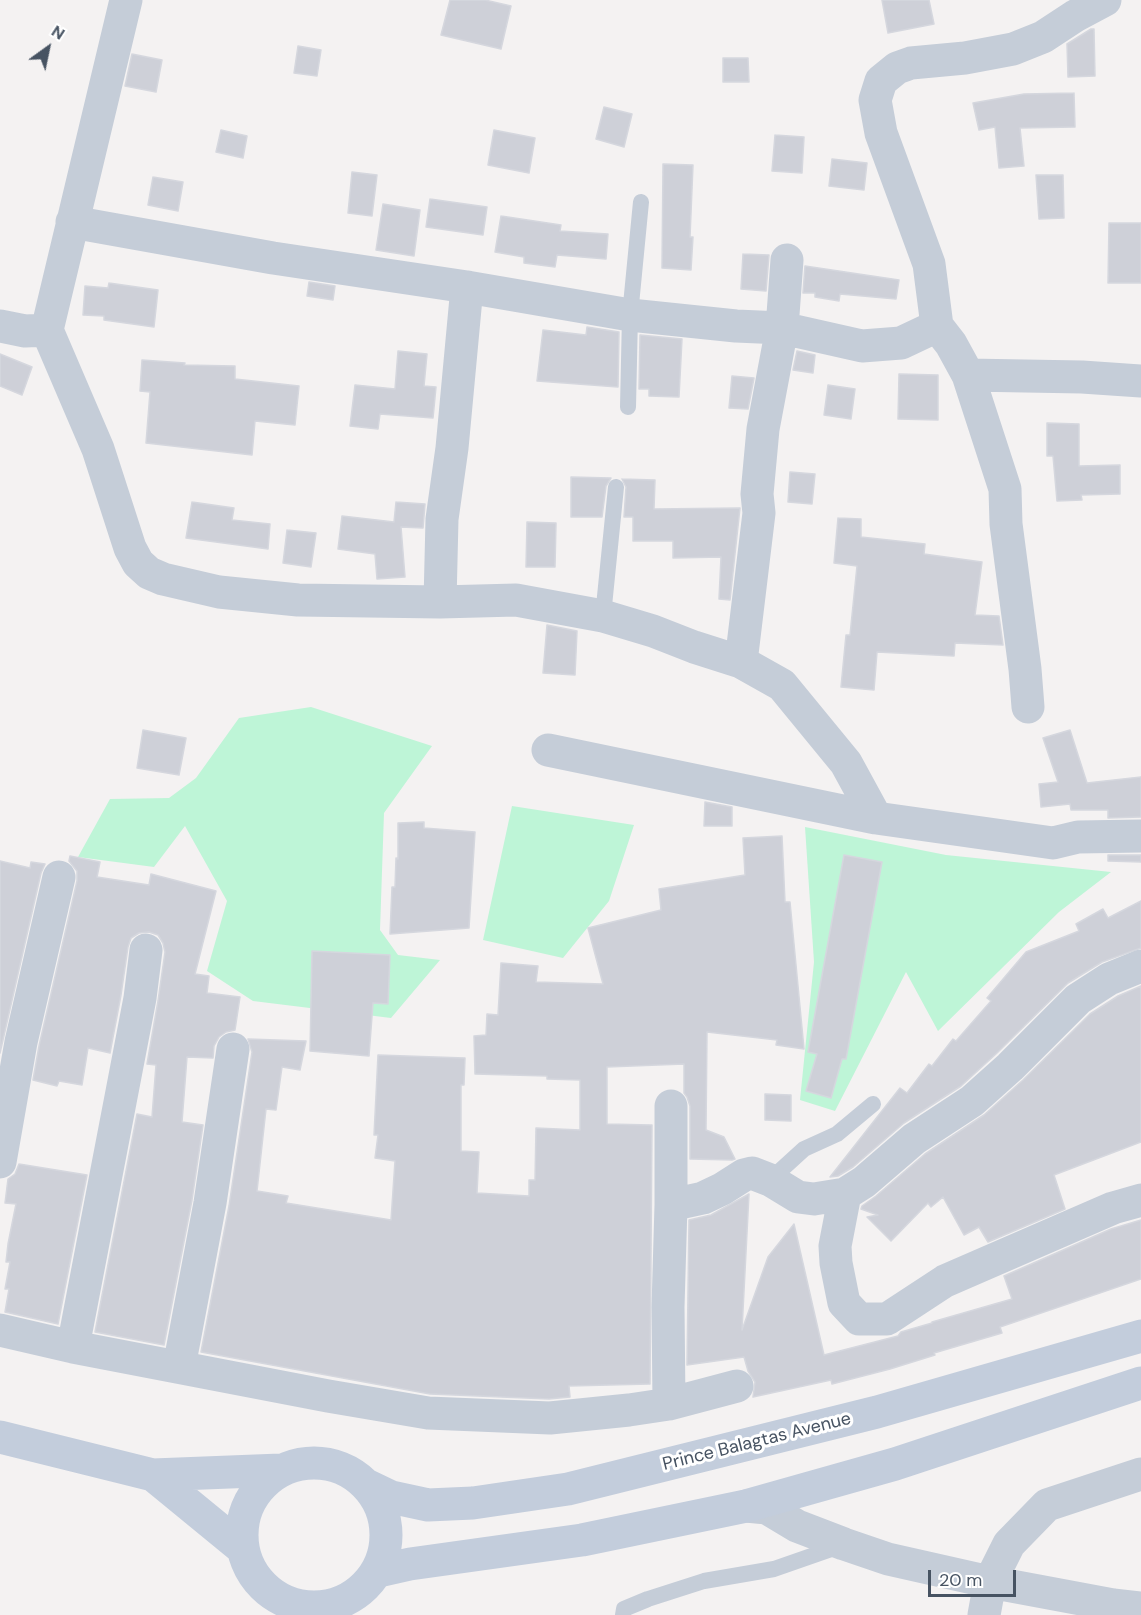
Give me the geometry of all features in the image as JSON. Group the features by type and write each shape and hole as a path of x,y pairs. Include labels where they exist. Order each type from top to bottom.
{"main road":[{"name":"Prince Balagtas Avenue","path":"368,1486 391,1497 428,1505 473,1503 568,1489 877,1412 1141,1336"},
{"path":"379,1571 411,1564 582,1540 746,1506 895,1464 1141,1383"},
{"path":"0,1437 153,1475 281,1470 304,1463 327,1464 350,1472 368,1486 381,1507 387,1528 386,1551 379,1571 348,1608 281,1608 250,1569 242,1548 242,1525 249,1503 262,1484 281,1470"},
{"path":"153,1475 242,1548"}],"street":[{"path":"126,0 47,330 98,449 130,548 138,563 149,573 164,579 230,593 298,600 440,602 516,600 603,616 653,631 741,662 782,685 846,763 876,818"},
{"path":"1028,707 1006,525 1005,489 968,375 951,344 937,326 929,264 881,133 875,100 881,81 897,68 911,63 965,58 1013,49 1043,37 1105,0"},
{"path":"72,222 273,258 467,287 630,315 736,326 782,328 862,346 901,343 937,326"},
{"path":"741,662 759,513 757,494 763,429 782,328 787,260"},
{"path":"440,602 442,519 452,448 467,287"},
{"path":"0,327 25,331 47,330"},
{"path":"968,375 1082,377 1141,381"},
{"path":"548,750 876,818 1053,843 1078,837 1141,836"},
{"path":"0,1162 21,1042 58,877"},
{"path":"73,1347 140,998 146,950"},
{"path":"671,1204 703,1198 722,1189 744,1174 758,1174 798,1197 814,1199 845,1194 864,1182 914,1139 972,1101 1010,1067 1078,999 1109,979 1141,966"},
{"path":"179,1367 210,1203 233,1049"},
{"path":"669,1404 671,1106"},
{"path":"845,1194 835,1246 836,1263 844,1303 859,1319 887,1319 945,1281 1113,1208 1141,1200"},
{"path":"0,1330 73,1347 428,1413 550,1418 669,1404 737,1386"},
{"path":"984,1615 990,1582 1009,1544 1047,1505 1141,1474"},
{"path":"746,1506 766,1508 797,1526 888,1559 990,1582 1141,1608"}],"lane":[{"path":"628,407 630,315 641,202"},
{"path":"603,616 615,487"},
{"path":"770,1180 804,1149 837,1134 873,1104"},
{"path":"623,1615 624,1609 704,1581 774,1569 844,1544"}],"green space":[{"path":"311,707 432,746 384,813 380,930 398,955 440,960 391,1018 253,1001 207,971 227,901 185,826 154,867 78,857 110,799 169,798 196,778 239,718"},
{"path":"512,806 634,825 609,901 563,958 483,940"},
{"path":"805,827 946,855 1111,872 1059,912 938,1031 906,972 835,1111 800,1100 814,962"}],"building":[{"path":"450,0 485,0 511,6 501,49 441,35"},
{"path":"882,0 929,0 934,24 888,33"},
{"path":"1094,29 1095,76 1068,77 1067,44"},
{"path":"298,46 321,50 317,76 294,73"},
{"path":"132,54 162,60 156,92 125,86"},
{"path":"723,58 748,58 749,82 723,82"},
{"path":"1074,93 1075,127 1020,128 1024,166 999,168 995,127 979,130 973,103 1024,94"},
{"path":"604,107 632,114 624,147 596,139"},
{"path":"221,130 247,136 243,158 216,152"},
{"path":"494,130 535,138 529,173 488,165"},
{"path":"775,135 804,137 802,173 772,171"},
{"path":"832,159 867,163 864,190 829,186"},
{"path":"663,164 693,165 691,270 662,268"},
{"path":"352,172 377,175 372,216 348,213"},
{"path":"1036,175 1063,175 1064,218 1039,219"},
{"path":"153,177 183,182 178,211 148,205"},
{"path":"430,199 487,207 483,235 426,227"},
{"path":"383,204 420,210 414,256 376,250"},
{"path":"501,216 561,225 560,231 608,234 606,259 557,255 555,267 524,263 524,257 495,252"},
{"path":"1109,223 1141,223 1141,283 1108,283"},
{"path":"743,254 769,255 766,291 741,289"},
{"path":"805,266 899,280 896,299 840,294 839,301 815,297 815,293 803,293"},
{"path":"309,282 335,286 333,300 307,296"},
{"path":"109,283 158,290 154,327 104,320 104,316 83,315 85,286 108,288"},
{"path":"587,327 619,332 618,387 537,381 543,330 586,335"},
{"path":"640,335 682,339 679,397 649,396 649,389 639,389"},
{"path":"398,351 427,354 424,386 436,387 433,418 380,414 378,429 350,426 355,385 395,389"},
{"path":"797,351 815,355 813,373 793,370"},
{"path":"0,354 32,367 22,395 0,386"},
{"path":"142,360 185,363 184,365 235,366 235,379 299,386 295,425 255,421 252,455 146,443 150,392 140,391"},
{"path":"899,374 938,375 938,420 898,419"},
{"path":"732,376 754,378 748,409 729,408"},
{"path":"828,385 855,389 851,419 824,415"},
{"path":"1047,423 1079,424 1079,466 1120,465 1120,494 1081,495 1082,500 1057,501 1053,456 1047,456"},
{"path":"790,472 815,474 812,504 788,502"},
{"path":"571,477 611,478 606,486 602,517 571,517"},
{"path":"622,479 655,480 654,509 740,508 730,600 719,599 721,557 673,558 673,541 633,541 633,517 624,517 626,487"},
{"path":"192,502 234,508 232,520 270,524 268,549 186,538"},
{"path":"396,502 425,504 423,528 401,527 405,577 377,579 375,554 338,549 342,516 394,522"},
{"path":"838,518 861,519 861,537 925,544 924,554 982,562 975,615 999,616 1003,645 955,643 954,656 877,652 874,690 841,687 846,635 850,635 857,566 834,563"},
{"path":"527,522 556,523 555,567 526,567"},
{"path":"287,530 316,533 311,567 283,563"},
{"path":"547,625 577,631 575,675 543,673"},
{"path":"143,730 186,738 179,775 137,768"},
{"path":"1070,730 1087,783 1141,777 1141,817 1108,818 1108,810 1071,810 1070,804 1041,807 1039,784 1058,782 1043,738"},
{"path":"705,802 732,807 732,826 704,826"},
{"path":"424,822 424,828 475,832 469,928 390,934 392,887 395,887 396,858 398,859 398,823"},
{"path":"782,836 785,902 790,902 804,1049 776,1045 777,1040 707,1032 706,1130 724,1137 735,1159 690,1159 690,1106 684,1093 684,1064 607,1067 607,1124 652,1125 650,1384 569,1386 570,1397 549,1399 430,1394 201,1352 229,1206 252,1052 248,1039 306,1041 300,1070 282,1067 276,1110 266,1109 257,1191 288,1196 286,1203 391,1220 395,1161 375,1158 378,1135 374,1135 378,1055 465,1058 464,1085 461,1085 461,1151 479,1152 477,1193 529,1196 529,1180 535,1180 536,1128 580,1130 580,1080 547,1079 547,1076 475,1074 474,1036 486,1035 487,1014 498,1015 501,963 538,966 536,982 603,984 588,928 661,910 659,889 745,875 743,838"},
{"path":"844,855 882,862 846,1059 842,1059 831,1098 806,1091 817,1054 808,1052"},
{"path":"1108,855 1141,855 1141,862 1108,861"},
{"path":"70,856 100,862 97,877 149,885 151,874 216,891 195,974 209,976 207,993 240,997 235,1030 219,1037 214,1046 213,1058 187,1057 182,1122 203,1125 192,1200 164,1345 95,1332 137,1114 152,1117 156,1065 147,1064 165,952 158,935 149,932 139,933 131,938 110,1053 88,1048 82,1085 59,1081 57,1086 33,1080 77,881 77,871 69,861"},
{"path":"0,861 30,868 31,862 45,864 41,873 0,1053"},
{"path":"1141,901 1141,948 1102,962 1068,983 961,1086 904,1123 853,1167 838,1176 830,1177 900,1088 907,1093 929,1064 932,1066 953,1039 956,1041 991,1001 987,998 1026,952 1079,931 1076,924 1103,909 1108,918"},
{"path":"312,951 390,955 388,1004 373,1003 369,1056 310,1051"},
{"path":"1141,986 1141,1142 1054,1175 1065,1209 988,1242 979,1227 964,1235 943,1197 931,1207 928,1203 891,1241 867,1217 878,1215 861,1209 862,1206 925,1154 984,1115 1090,1014 1118,996"},
{"path":"765,1094 791,1095 791,1121 765,1120"},
{"path":"19,1164 87,1175 58,1324 5,1312 9,1289 5,1289 10,1262 6,1262 16,1204 5,1203 8,1179 15,1174"},
{"path":"749,1194 742,1330 768,1257 794,1224 824,1355 898,1336 901,1332 1012,1299 1004,1276 1111,1229 1141,1220 1141,1279 1000,1327 1002,1333 890,1369 832,1384 831,1380 753,1397 755,1382 748,1371 744,1357 687,1365 689,1220 711,1215"}]}
